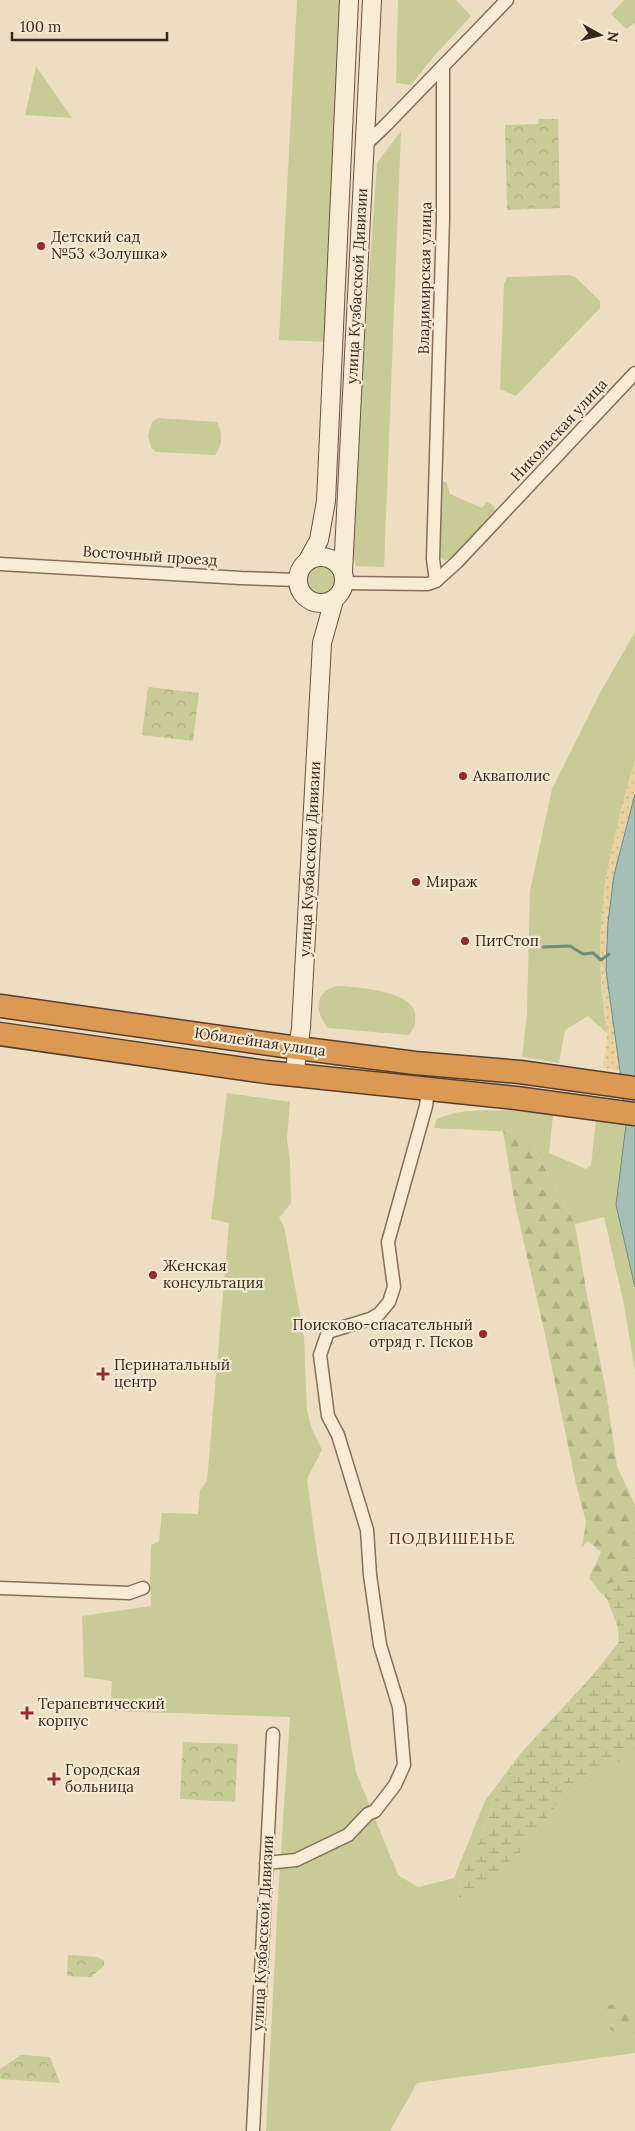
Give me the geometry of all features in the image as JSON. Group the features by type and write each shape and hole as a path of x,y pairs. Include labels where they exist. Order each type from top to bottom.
{"highway":[{"name":"Юбилейная улица","path":"0,1006 298,1048 415,1063 520,1072 635,1088"},
{"name":"Юбилейная улица","path":"0,1034 294,1075 516,1098 635,1114"}],"street":[{"name":"улица Кузбасской Дивизии","path":"322,643 317,618 310,600 302,594 297,580 302,566 308,560 319,540 326,500 349,0"},
{"name":"улица Кузбасской Дивизии","path":"294,1075 298,1048 322,643 334,600 339,595 344,577 372,0"},
{"path":"364,146 507,0"},
{"name":"Владимирская улица","path":"436,582 433,559 443,228 443,66"},
{"name":"Никольская улица","path":"436,582 635,373"},
{"path":"308,560 322,556 329,558 336,562 344,577 419,584 436,582"},
{"name":"Восточный проезд","path":"0,564 297,580"},
{"path":"310,600 320,604 334,600"},
{"path":"266,1863 296,1860 348,1835 380,1805 395,1785 404,1766 398,1707 380,1645 370,1575 367,1530 338,1435 328,1416 320,1355 328,1332 370,1319 379,1314 389,1302 394,1287 388,1242 426,1106 428,1090"},
{"path":"0,1588 129,1593 143,1588"},
{"name":"улица Кузбасской Дивизии","path":"253,2131 273,1734"}],"green space":[{"path":"297,0 348,0 327,342 279,340"},
{"path":"398,0 456,0 471,16 435,55 411,85 396,83"},
{"path":"624,0 635,0 635,23 626,29 611,14"},
{"path":"36,66 72,118 25,115"},
{"path":"539,119 558,119 560,208 507,210 505,125 538,124"},
{"path":"401,131 384,567 356,566 350,548 377,163"},
{"path":"569,275 575,277 600,301 600,308 516,396 500,389 504,284 507,277"},
{"path":"158,418 217,422 221,439 218,451 215,455 156,452 151,448 148,435 152,422"},
{"path":"442,481 447,483 450,494 482,508 487,502 494,506 495,511 452,559 444,560 439,556"},
{"path":"321,563 328,564 333,568 337,573 337,587 333,592 328,596 321,597 314,596 309,592 305,587 304,580 305,573 309,568 314,564"},
{"path":"635,632 635,761 627,787 605,883 600,947 601,983 607,1033 588,1016 565,1030 559,1063 522,1057 527,1014 530,891 552,789 601,691"},
{"path":"148,687 199,693 193,741 142,735"},
{"path":"338,986 370,989 394,995 404,1000 415,1013 413,1030 409,1035 328,1028 320,1015 319,1003 324,992"},
{"path":"227,1093 290,1102 287,1139 290,1161 291,1203 279,1218 284,1226 304,1336 307,1411 312,1429 322,1450 307,1479 317,1553 356,1772 398,1875 418,1887 454,1878 485,1801 520,1754 499,1788 482,1835 462,1875 458,1901 486,1887 501,1868 519,1854 565,1794 589,1778 622,1761 635,1744 635,2053 417,2083 390,2131 266,2131 278,1896 290,1717 110,1711 112,1681 84,1677 82,1616 151,1606 151,1545 159,1541 162,1513 198,1514 200,1490 207,1481 229,1223 211,1219"},
{"path":"515,1110 553,1115 549,1153 586,1169 591,1165 596,1121 626,1125 616,1205 635,1287 635,1371 623,1300 604,1217 575,1224 532,1144 516,1132 434,1128 436,1120 454,1113"},
{"path":"503,1131 516,1132 532,1144 575,1224 606,1391 617,1466 635,1505 635,1579 611,1583 599,1591 589,1578 601,1552 588,1541 582,1547 586,1522 514,1199"},
{"path":"635,1579 635,1744 622,1761 589,1778 565,1794 519,1854 501,1868 486,1887 458,1902 462,1875 482,1835 499,1788 520,1754 592,1676 619,1642 618,1628 611,1609 607,1599 599,1591 610,1583"},
{"path":"183,1742 238,1744 235,1802 180,1799"},
{"path":"68,1955 98,1957 104,1961 104,1966 91,1977 67,1976"},
{"path":"618,2003 635,2010 635,2036 616,2033 611,2030 605,2021 602,2007"},
{"path":"21,2055 50,2057 60,2083 0,2079 0,2069"}],"sand":[{"path":"635,761 635,794 614,875 608,922 606,970 620,1071 603,1068 607,1031 600,958 601,923 611,853"}],"water":[{"path":"635,794 635,1287 616,1205 626,1125 606,970 608,922 614,875"}],"waterway":[{"path":"543,947 570,946 583,954 593,953 601,960 609,954"}],"place":[{"name":"Детский сад №53 «Золушка»","path":"41,246"},
{"name":"Акваполис","path":"463,776"},
{"name":"Мираж","path":"416,882"},
{"name":"ПитСтоп","path":"465,941"},
{"name":"Женская консультация","path":"153,1275"},
{"name":"Поисково-спасательный отряд г. Псков","path":"483,1334"},
{"name":"Перинатальный центр","path":"103,1374"},
{"name":"Терапевтический корпус","path":"27,1713"},
{"name":"Городская больница","path":"54,1779"}],"district":[{"name":"ПОДВИШЕНЬЕ","path":"452,1538"}]}
